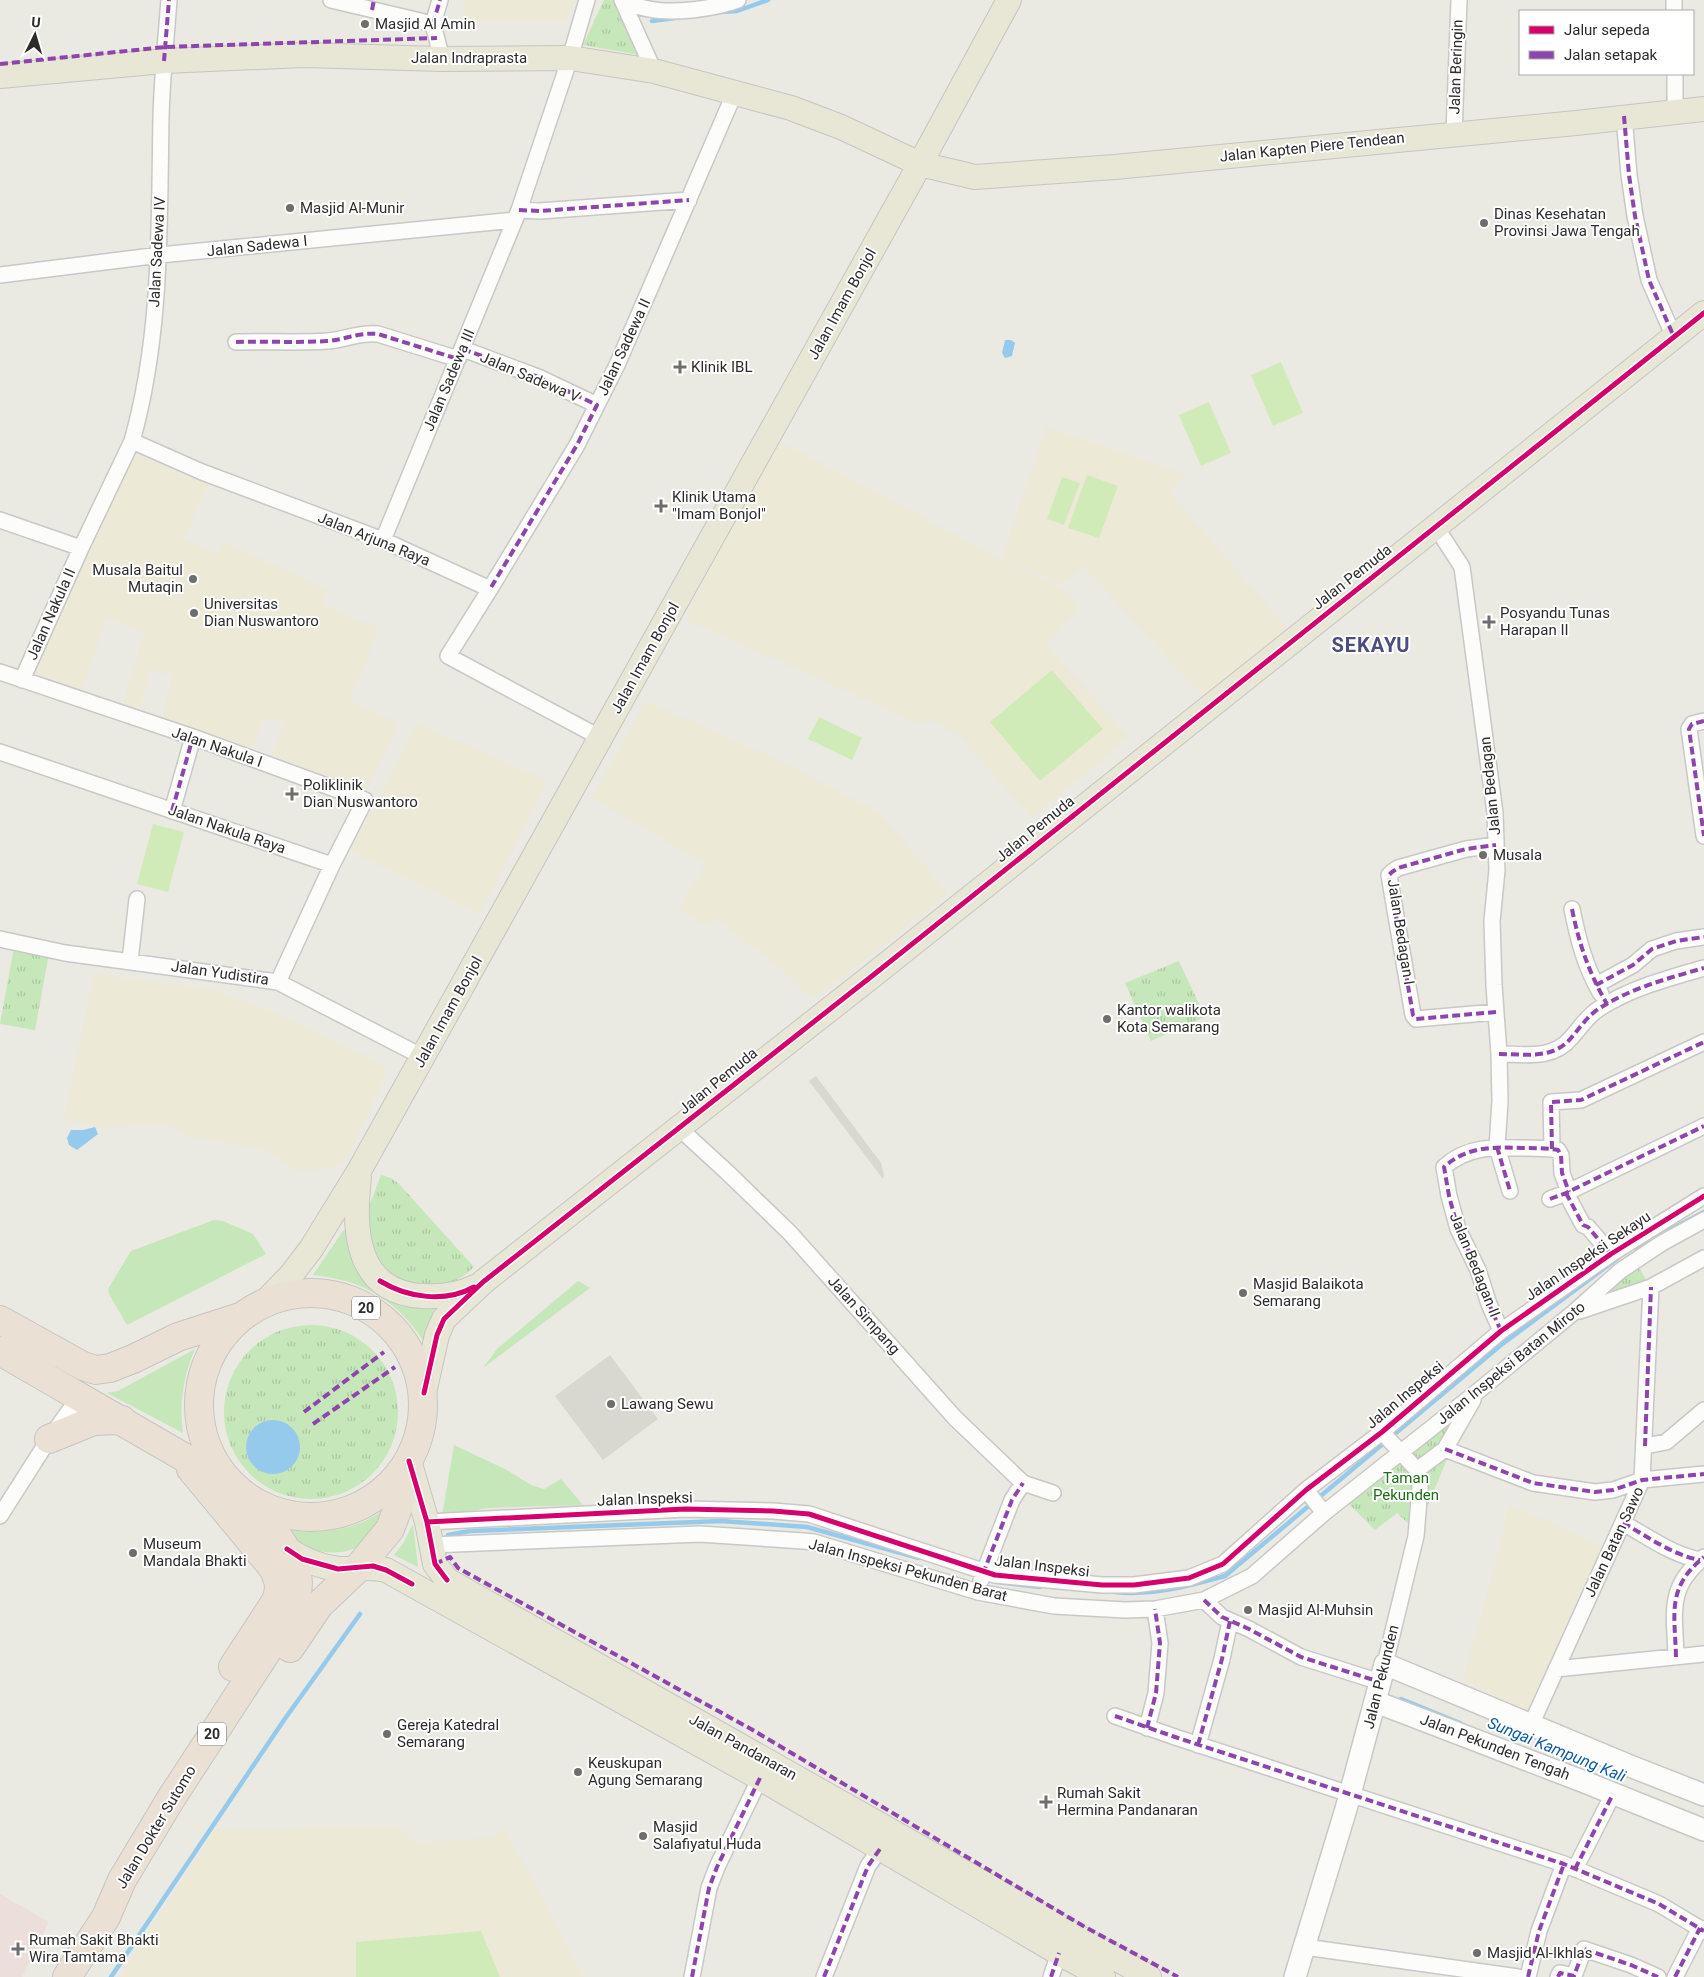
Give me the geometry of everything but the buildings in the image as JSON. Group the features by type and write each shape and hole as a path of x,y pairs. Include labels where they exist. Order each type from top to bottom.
{"highway":[{"name":"20","path":"0,1320 83,1366 96,1370 110,1368 178,1337 295,1294 324,1294 352,1301 378,1315 399,1334 409,1350 418,1368 424,1393 422,1426 417,1445 409,1461 391,1484 374,1498 354,1509 333,1515 311,1517 289,1515 250,1499 232,1485 151,1437 0,1351"},
{"name":"20","path":"232,1485 208,1451 201,1431 198,1409 200,1388 205,1367 214,1348 227,1330 253,1310"},
{"path":"50,1439 94,1421 122,1420"},
{"path":"151,1437 196,1473 273,1568 279,1580 279,1592 276,1601 214,1698 209,1710 209,1723 212,1734"},
{"name":"20","path":"358,1568 390,1529 399,1505 409,1461"},
{"name":"Jalan Dokter Sutomo","path":"67,1977 106,1917 122,1880 212,1734 290,1616 295,1603 298,1590 297,1576 287,1549 232,1485"},
{"name":"Jalan Dokter Sutomo","path":"106,1917 136,1886 219,1753 306,1623 319,1605 358,1568"}],"main road":[{"name":"Jalan Imam Bonjol","path":"253,1310 290,1275 311,1249 359,1171 920,164 1009,0"},
{"name":"Jalan Indraprasta","path":"0,76 164,61 304,54 442,59 570,58 654,71 813,115 920,164"},
{"name":"Jalan Kapten Piere Tendean","path":"920,164 975,177 1115,167 1576,123 1704,108"},
{"name":"Jalan Pemuda","path":"424,1393 437,1335 444,1318 483,1282 1704,313"},
{"path":"359,1171 355,1218 359,1245 362,1256 380,1281 404,1293 432,1296 458,1293 483,1282"},
{"name":"Jalan Pandanaran","path":"409,1461 429,1533 435,1564 447,1580 1149,1977"},
{"name":"Jalan Pandanaran","path":"287,1549 302,1559 338,1569 373,1566 386,1570 760,1778 1103,1977"},
{"path":"1380,1683 1531,1725 1704,1795"},
{"name":"Jalan Pekunden Tengah","path":"1380,1683 1613,1794 1704,1830"},
{"name":"Jalan Pekunden","path":"1295,1977 1350,1794 1380,1683"}],"street":[{"name":"Jalan Sadewa IV","path":"132,440 142,404 151,352 160,255 161,115 169,0"},
{"path":"331,0 373,5 433,24"},
{"path":"440,0 433,24 442,59"},
{"name":"Jalan Sadewa III","path":"383,540 517,215 588,0"},
{"path":"622,0 647,9 661,11 695,9 728,4 738,0"},
{"path":"622,0 654,71"},
{"name":"Jalan Beringin","path":"1454,134 1459,0"},
{"path":"1675,75 1675,111"},
{"name":"Jalan Sadewa II","path":"490,589 577,445 597,406 621,356 735,92"},
{"path":"1624,116 1635,216 1649,280 1674,337"},
{"name":"Jalan Sadewa I","path":"0,275 540,211 689,200"},
{"name":"Jalan Sadewa V","path":"236,342 329,341 367,333 378,334 461,354 538,377 597,406"},
{"path":"0,520 81,548 132,440"},
{"name":"Jalan Arjuna Raya","path":"132,440 202,472 383,540 490,589"},
{"name":"Jalan Bedagan","path":"1436,526 1462,567 1495,813 1497,870 1492,922 1499,1054 1500,1100 1497,1147"},
{"name":"Jalan Nakula II","path":"22,680 81,548"},
{"path":"490,589 448,656 601,738"},
{"name":"Jalan Nakula I","path":"0,672 193,737 365,800 332,865"},
{"path":"1699,722 1690,725 1689,729 1704,836"},
{"path":"172,811 193,737"},
{"name":"Jalan Nakula Raya","path":"0,752 332,865"},
{"name":"Jalan Bedagan I","path":"1496,845 1466,849 1398,868 1389,875 1413,1015 1416,1019 1496,1012"},
{"path":"278,982 332,865"},
{"path":"130,961 137,899"},
{"path":"1572,909 1578,942 1596,985 1607,1004"},
{"path":"1596,985 1633,965 1652,949 1676,941 1704,937"},
{"name":"Jalan Yudistira","path":"0,939 65,952 278,982 423,1057"},
{"path":"1499,1054 1546,1054 1554,1052 1569,1041 1589,1017 1607,1004 1649,985 1704,968"},
{"path":"1552,1149 1550,1102 1581,1100 1704,1042"},
{"path":"1550,1199 1567,1193 1704,1126"},
{"name":"Jalan Simpang","path":"679,1128 790,1233 955,1418 1023,1483 1053,1493"},
{"name":"Jalan Bedagan II","path":"1497,1147 1489,1146 1475,1149 1452,1161 1444,1169 1451,1207 1458,1229 1478,1270 1489,1304 1501,1331"},
{"path":"1510,1191 1497,1147 1552,1149 1560,1152 1562,1173 1567,1193 1583,1225 1588,1227 1611,1254"},
{"name":"Jalan Inspeksi Sekayu","path":"1489,1341 1611,1254 1704,1196"},
{"name":"Jalan Inspeksi Batan Miroto","path":"1321,1511 1391,1441 1477,1392 1636,1259 1704,1220"},
{"path":"1573,1313 1651,1287 1704,1260"},
{"name":"Jalan Batan Sawo","path":"1531,1725 1642,1480 1651,1287"},
{"name":"Jalan Inspeksi","path":"429,1533 684,1509 773,1511 809,1514 981,1582 995,1575 1102,1585 1134,1585 1189,1578 1223,1564 1307,1492 1391,1441 1489,1341"},
{"path":"1391,1441 1416,1470 1444,1449 1477,1392"},
{"path":"0,1516 80,1396"},
{"path":"1645,1446 1666,1442 1704,1410"},
{"path":"1444,1449 1533,1483 1595,1492 1613,1490 1642,1480 1704,1474"},
{"name":"Jalan Pekunden","path":"1380,1683 1416,1536 1420,1487 1416,1470"},
{"path":"981,1582 1012,1500 1023,1483"},
{"path":"1307,1492 1321,1511"},
{"name":"Jalan Inspeksi Pekunden Barat","path":"429,1533 700,1534 814,1542 981,1582 1054,1606 1124,1610 1155,1609 1204,1600 1252,1576 1321,1511"},
{"path":"1623,1523 1671,1550 1688,1557 1702,1558"},
{"path":"1676,1657 1674,1606 1676,1594 1684,1576 1702,1558"},
{"path":"1204,1600 1222,1617 1301,1657 1380,1683"},
{"path":"1147,1728 1156,1693 1160,1643 1155,1609"},
{"path":"1198,1745 1222,1659 1230,1620"},
{"path":"1556,1669 1704,1654"},
{"path":"1115,1716 1198,1745 1570,1866 1659,1904 1702,1930 1674,1977"},
{"path":"692,1977 709,1888 717,1867 760,1778"},
{"path":"1528,1977 1540,1931 1570,1866 1613,1794"},
{"path":"824,1977 868,1866 880,1849"},
{"path":"1305,1947 1518,1977"},
{"path":"1558,1977 1560,1973 1574,1976 1584,1949 1631,1965 1658,1977"},
{"path":"1051,1977 1059,1953"}],"shaded area":[{"path":"464,0 574,0 566,22 463,22"},
{"path":"1046,427 1185,474 1170,493 1287,629 1203,696 1083,566 1064,584 1002,558"},
{"path":"777,440 998,557 1059,586 1081,607 1046,644 1129,737 1032,818 960,736 927,719 924,726 685,619"},
{"name":"Universitas Dian Nuswantoro","path":"126,444 209,482 184,539 217,554 224,542 328,590 323,604 379,629 349,701 399,723 365,791 272,755 284,723 264,717 252,750 161,722 173,676 151,669 138,714 122,707 145,632 107,618 79,696 17,674"},
{"path":"646,701 769,756 877,811 948,893 872,954 811,999 785,972 715,918 708,927 680,910 705,863 592,798"},
{"path":"417,723 547,781 479,914 351,851"},
{"path":"94,974 204,988 271,1011 380,1062 385,1070 385,1076 345,1161 336,1167 299,1171 263,1149 187,1136 173,1126 103,1127 64,1119"},
{"path":"816,1076 881,1163 883,1179 809,1081"},
{"path":"610,1355 658,1419 603,1460 555,1396"},
{"path":"1508,1506 1527,1512 1605,1547 1530,1712 1463,1680 1498,1555"},
{"path":"396,1826 416,1843 487,1838 505,1829 584,1977 120,1977 215,1829"},
{"name":"Rumah Sakit Bhakti Wira Tamtama","path":"0,1894 49,1922 22,1977 0,1977"}],"green space":[{"path":"604,0 615,0 641,55 583,45"},
{"path":"1281,362 1303,413 1273,426 1251,375"},
{"path":"1209,402 1231,453 1201,466 1179,415"},
{"path":"1087,475 1118,486 1099,538 1068,528"},
{"path":"1062,477 1080,483 1064,525 1047,519"},
{"path":"1052,670 1103,729 1040,781 990,722"},
{"path":"819,717 862,738 852,760 808,739"},
{"path":"153,824 184,832 168,892 137,884"},
{"path":"15,942 50,948 35,1030 0,1024"},
{"path":"1179,961 1205,1017 1151,1041 1125,983"},
{"path":"381,1175 391,1178 399,1184 474,1267 457,1280 440,1285 400,1285 368,1250 369,1207"},
{"path":"214,1220 223,1221 253,1234 266,1254 127,1325 108,1289 131,1251"},
{"path":"347,1225 435,1303 427,1346 405,1317 379,1296 349,1282 313,1275"},
{"path":"1635,1261 1650,1286 1578,1309"},
{"path":"578,1281 590,1288 483,1368 497,1349"},
{"path":"320,1325 344,1331 360,1339 373,1350 384,1363 392,1379 397,1395 397,1429 392,1445 384,1461 373,1474 360,1485 336,1496 320,1499 302,1499 286,1496 262,1485 238,1461 225,1429 224,1403 227,1387 238,1363 262,1339 294,1326"},
{"path":"195,1349 183,1390 183,1433 107,1393 118,1391"},
{"name":"Taman Pekunden","path":"1467,1403 1459,1430 1417,1532 1397,1513 1375,1530 1343,1498"},
{"path":"454,1445 505,1469 531,1485 544,1489 561,1479 583,1505 488,1508 442,1516"},
{"path":"387,1507 369,1537 354,1549 336,1552 318,1551 301,1544 288,1530 314,1532 353,1526 377,1515"},
{"path":"413,1524 418,1567 394,1555 404,1542"},
{"path":"481,1931 500,1977 356,1977 356,1942"}],"water":[{"path":"1005,340 1011,340 1015,343 1012,356 1005,358 1002,353"},
{"path":"95,1127 98,1134 77,1150 69,1145 67,1138 71,1130"},
{"path":"268,1420 278,1420 288,1424 296,1432 300,1447 296,1462 288,1470 278,1474 268,1474 258,1470 250,1462 246,1452 246,1442 250,1432 258,1424"}],"waterway":[{"path":"720,12 737,11 768,0"},
{"path":"652,21 675,18"},
{"path":"1635,1248 1704,1212"},
{"path":"1115,1592 1143,1593 1157,1591 1184,1587 1225,1576 1501,1345 1618,1258"},
{"path":"448,1535 470,1531 721,1521 807,1527 919,1558"},
{"path":"998,1582 1040,1587"},
{"path":"111,1977 284,1720 360,1614"},
{"name":"Sungai Kampung Kali","path":"1401,1699 1460,1723"}],"marked path":[{"path":"164,61 169,0"},
{"path":"372,10 374,0"},
{"path":"433,24 440,0"},
{"path":"0,64 165,47 437,38"},
{"path":"1624,116 1635,216 1649,280 1674,337"},
{"path":"519,210 540,211 689,200"},
{"path":"236,342 327,341 364,334 378,334 458,359"},
{"path":"463,349 538,377 597,405 577,445 490,589"},
{"path":"1704,721 1692,724 1689,729 1704,836"},
{"path":"172,811 193,737"},
{"path":"1496,845 1466,849 1398,868 1389,875 1413,1015 1416,1019 1496,1012"},
{"path":"1572,909 1585,958 1607,1004"},
{"path":"1596,985 1633,965 1652,949 1676,941 1704,937"},
{"path":"1499,1054 1528,1055 1556,1050 1564,1045 1592,1014 1612,1001 1650,984 1704,968"},
{"path":"1552,1149 1551,1102 1581,1100 1704,1042"},
{"path":"1550,1199 1704,1126"},
{"path":"1497,1147 1510,1191"},
{"path":"1501,1331 1489,1304 1478,1270 1458,1229 1449,1196 1444,1167 1462,1155 1481,1149 1540,1148 1558,1150 1561,1155 1562,1173 1569,1192"},
{"path":"1566,1193 1583,1225 1588,1227 1611,1254"},
{"path":"1645,1446 1651,1287"},
{"path":"304,1412 384,1352"},
{"path":"313,1424 395,1367"},
{"path":"1445,1449 1533,1483 1595,1492 1613,1490 1642,1480 1704,1474"},
{"path":"987,1572 984,1571 1012,1500 1023,1483"},
{"path":"1623,1523 1670,1550 1700,1560"},
{"path":"435,1564 450,1557 458,1568 751,1729 1085,1927 1178,1977"},
{"path":"1676,1657 1674,1614 1678,1591 1692,1568 1704,1557"},
{"path":"1204,1600 1222,1617 1301,1657 1380,1682"},
{"path":"1147,1728 1156,1693 1160,1643 1155,1609"},
{"path":"1198,1745 1222,1659 1230,1621"},
{"path":"1115,1716 1564,1864 1659,1904 1704,1931"},
{"path":"692,1977 709,1888 717,1867 760,1778"},
{"path":"1575,1869 1613,1794"},
{"path":"824,1977 868,1866 880,1849"},
{"path":"1528,1977 1539,1931 1564,1864"},
{"path":"1675,1977 1700,1928"},
{"path":"1558,1977 1560,1973 1574,1976 1584,1949 1631,1965 1658,1977"},
{"path":"1051,1977 1059,1953"}],"cycle path":[{"path":"424,1393 437,1335 444,1319 483,1282 872,976 1704,313"},
{"path":"427,1522 685,1509 773,1511 809,1514 995,1575 1102,1585 1134,1585 1189,1578 1223,1564 1306,1490 1382,1432 1501,1331 1611,1254 1704,1196"},
{"path":"380,1281 414,1295 439,1297 463,1292 474,1287"},
{"path":"409,1461 427,1522 435,1564 447,1580"},
{"path":"287,1549 302,1559 338,1569 373,1566 386,1570 412,1584"}],"place":[{"name":"Masjid Al Amin","path":"365,24"},
{"name":"Masjid Al-Munir","path":"290,208"},
{"name":"Dinas Kesehatan Provinsi Jawa Tengah","path":"1484,223"},
{"name":"Klinik IBL","path":"680,367"},
{"name":"Klinik Utama \"Imam Bonjol\"","path":"661,506"},
{"name":"Musala Baitul Mutaqin","path":"193,579"},
{"name":"Universitas Dian Nuswantoro","path":"194,613"},
{"name":"Posyandu Tunas Harapan II","path":"1489,622"},
{"name":"Poliklinik Dian Nuswantoro","path":"292,794"},
{"name":"Musala","path":"1483,855"},
{"name":"Kantor walikota Kota Semarang","path":"1107,1019"},
{"name":"Masjid Balaikota Semarang","path":"1243,1293"},
{"name":"Lawang Sewu","path":"611,1404"},
{"name":"Museum Mandala Bhakti","path":"133,1553"},
{"name":"Masjid Al-Muhsin","path":"1248,1610"},
{"name":"Gereja Katedral Semarang","path":"387,1734"},
{"name":"Keuskupan Agung Semarang","path":"578,1772"},
{"name":"Rumah Sakit Hermina Pandanaran","path":"1046,1802"},
{"name":"Masjid Salafiyatul Huda","path":"643,1836"},
{"name":"Rumah Sakit Bhakti Wira Tamtama","path":"18,1949"},
{"name":"Masjid Al-Ikhlas","path":"1477,1953"}],"district":[{"name":"SEKAYU","path":"1371,645"}]}
